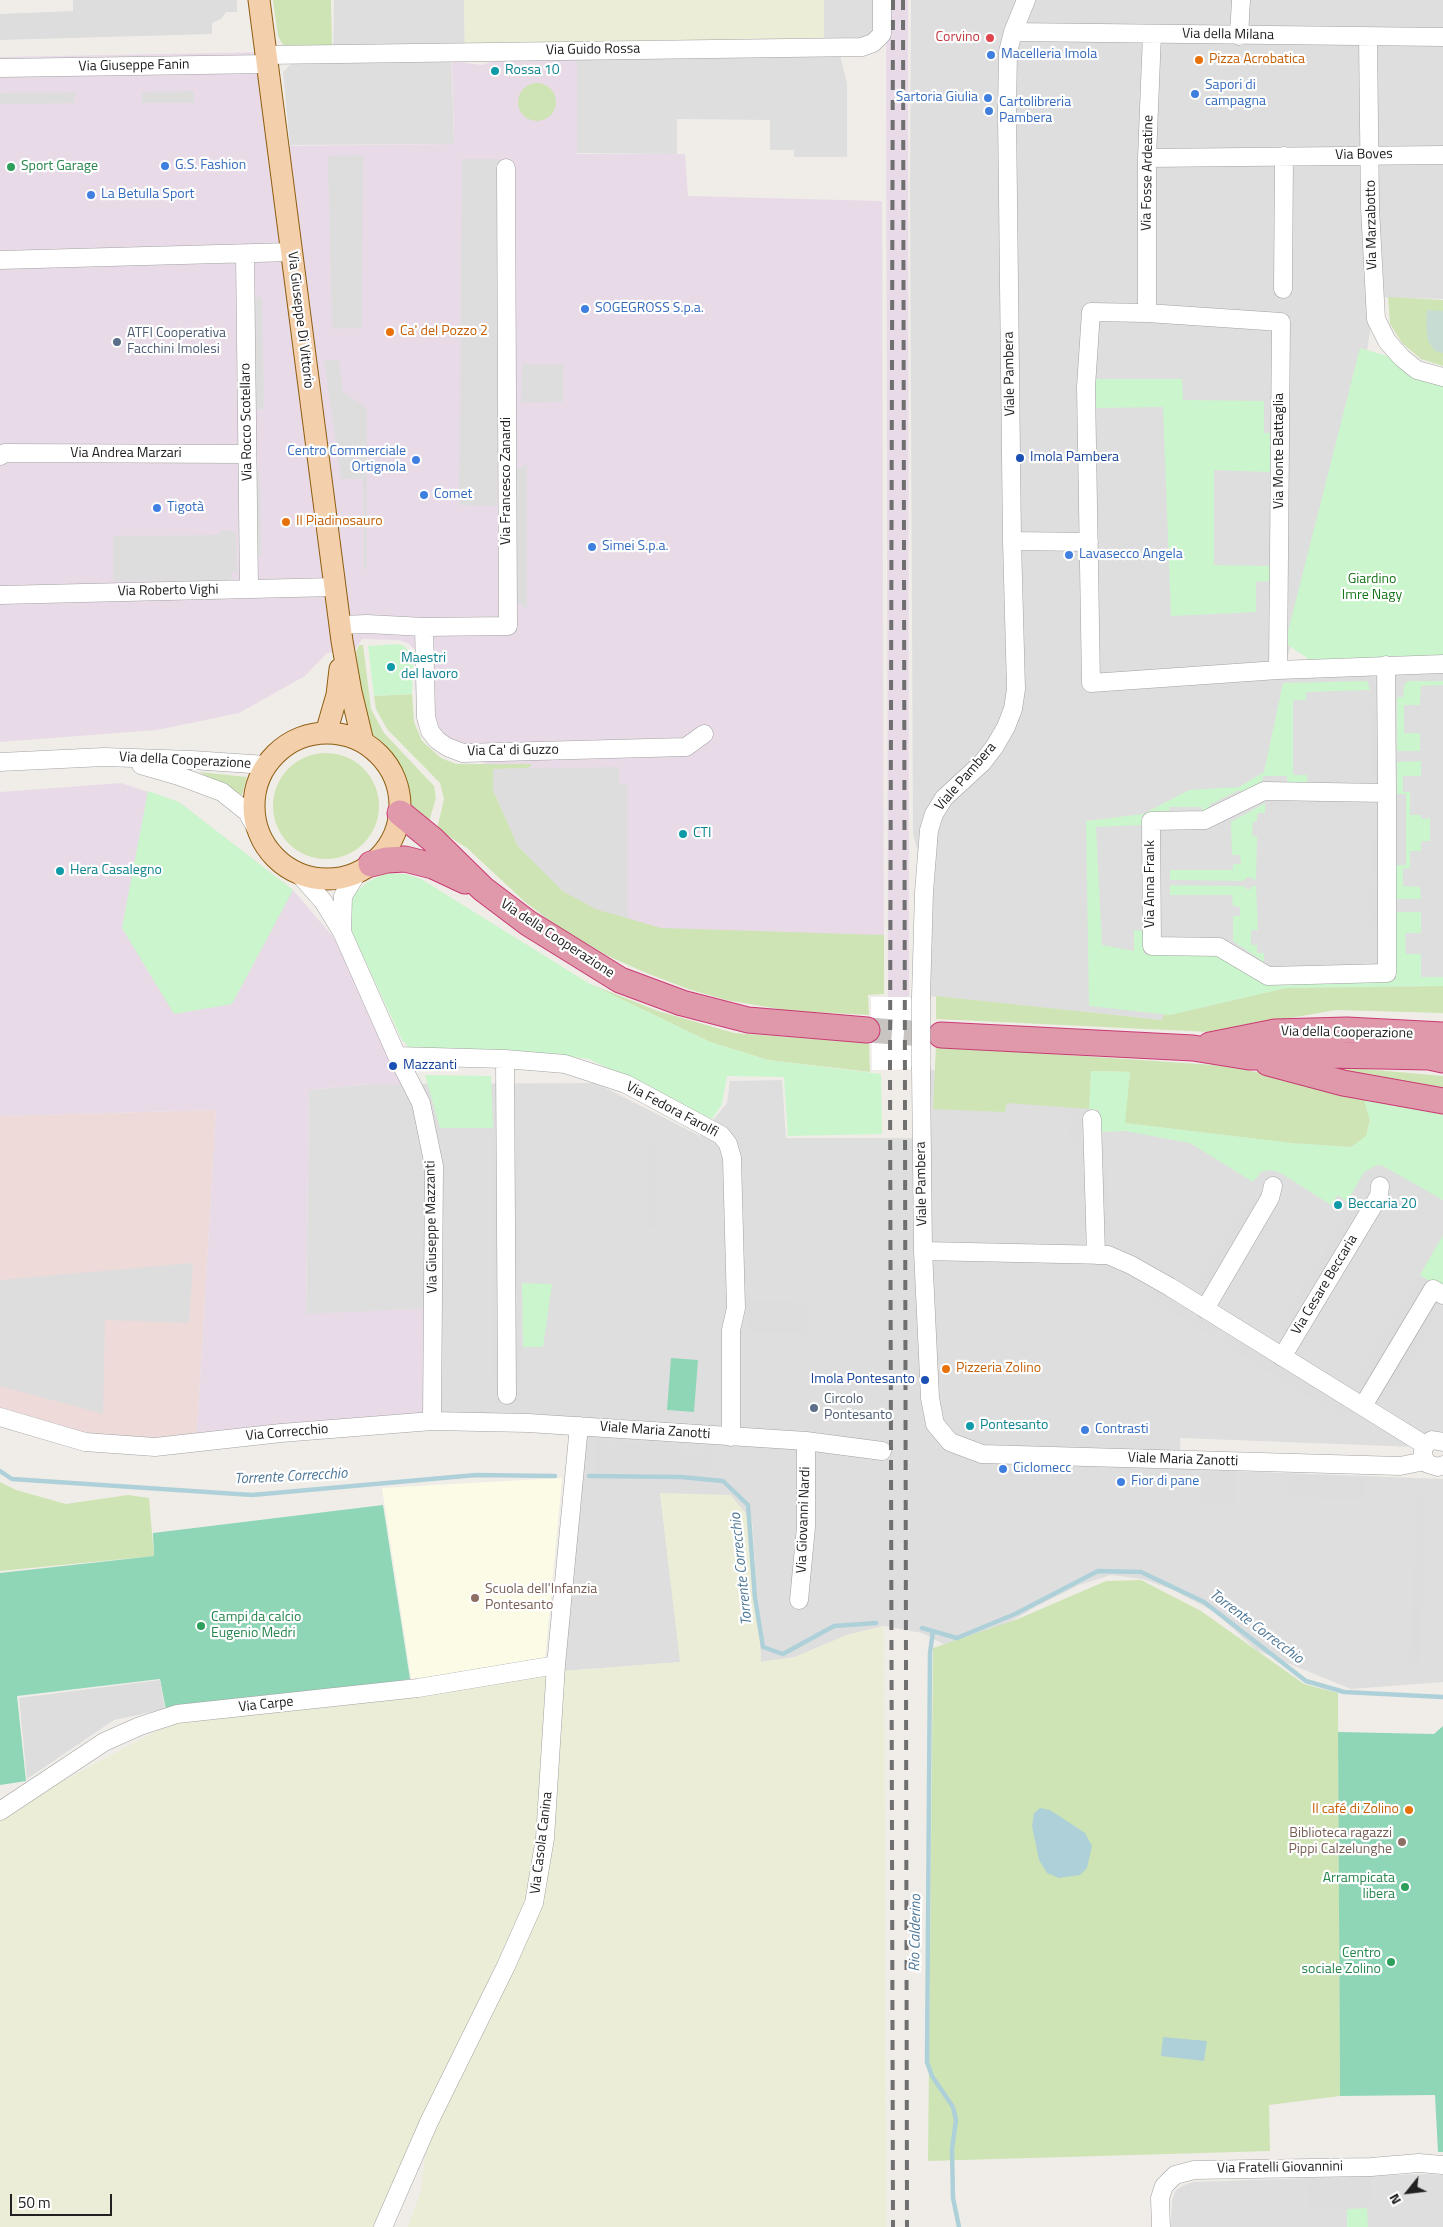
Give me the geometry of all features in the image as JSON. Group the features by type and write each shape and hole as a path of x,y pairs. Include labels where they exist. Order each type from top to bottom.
{"highway":[{"name":"Via della Cooperazione","path":"400,813 432,839 483,890 528,923 620,980 673,1000 748,1020 867,1030"},
{"name":"Via della Cooperazione","path":"365,868 387,860 405,859 433,866 483,890"},
{"path":"1275,1032 1352,1018 1443,1022"},
{"name":"Via della Cooperazione","path":"1193,1048 1275,1032 1347,1030 1443,1035"},
{"name":"Via della Cooperazione","path":"941,1035 1193,1048 1249,1056 1429,1057 1443,1060"},
{"path":"1249,1056 1290,1071 1443,1102"}],"main road":[{"name":"Via Giuseppe Di Vittorio","path":"259,0 341,633 351,692 363,742"},
{"name":"Via Giuseppe Di Vittorio","path":"326,733 337,695 341,633"},
{"path":"326,733 345,735 363,742 376,752 387,765 395,780 399,796 400,813 395,832 385,850 365,868 344,877 312,878 298,873 286,866 267,848 260,835 254,807 259,778 266,765 278,752 292,742 308,735 326,733"}],"street":[{"name":"Via Guido Rossa","path":"267,59 862,47 873,43 882,34 882,0"},
{"name":"Viale Pambera","path":"944,1437 935,1424 930,1398 923,1251 921,997 924,892 928,830 934,814 944,798 982,763 995,746 1006,727 1013,709 1016,689 1012,541 1007,113 1008,52 1013,32 1026,0"},
{"path":"1240,36 1241,0"},
{"name":"Via della Milana","path":"1013,32 1368,38 1443,37"},
{"name":"Via Fosse Ardeatine","path":"1147,313 1147,158 1152,34"},
{"name":"Via Marzabotto","path":"1368,38 1372,264 1376,319 1387,341 1402,358 1418,370 1443,377"},
{"name":"Via Giuseppe Fanin","path":"0,68 267,59"},
{"name":"Via Boves","path":"1147,158 1443,155"},
{"path":"1283,289 1284,156"},
{"name":"Via Francesco Zanardi","path":"341,633 367,624 424,627 508,626 506,168"},
{"path":"0,260 292,252"},
{"name":"Via Rocco Scotellaro","path":"245,254 249,589"},
{"name":"Via Monte Battaglia","path":"1092,312 1147,313 1281,322 1278,670 1091,683 1089,542 1086,387 1092,312"},
{"name":"Via Andrea Marzari","path":"2,453 247,454"},
{"path":"1012,541 1089,542"},
{"name":"Via Roberto Vighi","path":"0,594 335,587"},
{"name":"Via Ca' di Guzzo","path":"424,627 426,717 430,731 437,740 447,747 463,753 686,747 704,734"},
{"path":"1278,670 1443,664"},
{"name":"Via Anna Frank","path":"1386,665 1387,793 1388,974 1268,976 1219,947 1152,946 1151,821 1206,820 1264,791 1387,793"},
{"name":"Via della Cooperazione","path":"0,762 104,757 266,765"},
{"name":"Via della Cooperazione","path":"104,757 179,776 222,792 247,812 267,848"},
{"name":"Via Giuseppe Mazzanti","path":"342,932 343,896 365,868"},
{"name":"Via Giuseppe Mazzanti","path":"298,873 323,901 342,932 420,1103 434,1166 432,1421"},
{"name":"Via Fedora Farolfi","path":"397,1056 505,1059 565,1064 626,1084 721,1135 728,1144 732,1158 736,1308 734,1315"},
{"path":"505,1059 507,1395"},
{"path":"1092,1119 1096,1254"},
{"path":"1205,1309 1270,1198 1273,1186"},
{"name":"Via Cesare Beccaria","path":"1282,1357 1378,1196 1380,1186"},
{"path":"923,1251 1108,1255 1131,1265 1363,1406 1425,1453"},
{"path":"1363,1406 1433,1289 1443,1295"},
{"name":"Viale Maria Zanotti","path":"731,1437 731,1330 734,1315"},
{"name":"Via Correcchio","path":"0,1417 85,1442 155,1447 281,1432 432,1421 579,1426"},
{"name":"Viale Maria Zanotti","path":"579,1426 806,1441 882,1451"},
{"name":"Via Casola Canina","path":"383,2227 429,2122 506,1966 534,1903 545,1838 556,1665 579,1426"},
{"name":"Viale Maria Zanotti","path":"944,1437 950,1442 982,1454 1400,1466 1425,1453 1436,1440 1443,1442"},
{"name":"Via Giovanni Nardi","path":"799,1600 806,1526 806,1441"},
{"name":"Viale Maria Zanotti","path":"1425,1453 1433,1466 1443,1464"},
{"name":"Via Carpe","path":"0,1811 104,1742 140,1726 177,1714 418,1688 556,1665"},
{"name":"Via Fratelli Giovannini","path":"1161,2227 1160,2198 1164,2186 1176,2175 1194,2170 1443,2165"}],"shaded area":[{"path":"73,0 237,0 237,12 226,12 221,19 212,23 212,34 0,40 0,14 73,11"},
{"path":"334,0 464,0 465,50 451,49 454,144 290,145 283,72 294,61 333,60"},
{"path":"464,0 824,0 824,44 465,50"},
{"path":"824,0 879,0 874,37 837,43 847,83 847,157 794,157 794,150 770,150 770,120 677,119 677,154 577,153 577,57 824,52"},
{"path":"886,0 908,0 909,1005 888,1005"},
{"path":"911,0 1443,0 1443,299 1374,297 1368,346 1284,671 1443,669 1443,988 1163,1020 929,996 927,886 913,834"},
{"path":"265,52 277,146 454,144 452,61 482,65 501,59 577,58 577,154 685,154 688,196 882,201 884,935 661,939 582,904 539,873 510,829 483,761 461,760 444,756 425,740 417,723 415,685 417,662 415,650 408,643 398,640 362,639 354,651 327,653 305,676 239,713 157,730 0,742 0,57"},
{"path":"194,91 194,103 142,103 142,92"},
{"path":"75,92 75,103 0,104 0,93"},
{"path":"363,155 362,328 332,329 328,156"},
{"path":"462,159 498,159 497,506 459,505"},
{"path":"253,297 262,297 264,409 254,409"},
{"path":"1427,310 1443,311 1443,353 1435,351 1428,341 1426,327"},
{"path":"324,360 339,360 343,392 367,408 367,569 364,569 363,479 341,479"},
{"path":"522,364 563,364 563,402 521,403"},
{"path":"527,464 527,609 517,603 517,469"},
{"path":"252,471 260,471 261,555 253,555"},
{"path":"220,531 236,531 237,572 231,572 231,580 113,581 113,536 220,535"},
{"path":"1371,705 1381,705 1381,777 1371,777"},
{"path":"619,767 619,784 628,784 628,918 596,909 563,891 518,846 493,790 493,769"},
{"path":"121,783 179,802 293,890 335,939 380,1022 410,1085 370,1084 309,1090 306,1314 435,1308 430,1425 196,1448 216,1110 0,1116 0,792"},
{"path":"1397,794 1406,794 1406,865 1396,865"},
{"path":"1268,797 1364,797 1365,806 1269,807"},
{"path":"1371,836 1380,837 1379,877 1371,877"},
{"path":"1370,889 1379,889 1380,927 1371,927"},
{"path":"1365,958 1365,968 1269,969 1269,959"},
{"path":"930,1070 1130,1072 1125,1123 1291,1143 1366,1136 1427,1190 1443,1200 1443,1448 1180,1438 1181,1469 1443,1479 1443,1682 1351,1689 1256,1650 1215,1612 1171,1589 1142,1579 1111,1575 1079,1585 1037,1606 973,1644 951,1648 922,1633 884,1626 847,1635 795,1657 761,1662 752,1521 660,1493 681,1662 564,1671 580,1432 430,1425 306,1315 309,1090 370,1084 596,1083 700,1136 727,1103 730,1081 782,1080 786,1138 927,1138"},
{"path":"216,1110 196,1448 145,1452 0,1407 0,1116"},
{"path":"1071,1110 1080,1110 1078,1142 1069,1141"},
{"path":"493,1131 521,1131 521,1379 493,1379"},
{"path":"656,1142 658,1225 648,1230 646,1147"},
{"path":"1096,1163 1106,1164 1111,1241 1100,1241"},
{"path":"1251,1196 1260,1202 1207,1290 1197,1284"},
{"path":"1359,1196 1368,1202 1287,1334 1278,1329"},
{"path":"193,1263 189,1323 105,1320 103,1414 0,1386 0,1280"},
{"path":"1419,1276 1428,1282 1365,1385 1356,1380"},
{"path":"1153,1290 1218,1329 1213,1337 1149,1297"},
{"path":"748,1301 807,1302 807,1333 747,1332"},
{"path":"1428,1310 1437,1315 1387,1398 1377,1392"},
{"path":"1226,1334 1347,1407 1342,1417 1221,1342"},
{"path":"596,1439 606,1440 606,1451 611,1451 611,1442 677,1445 677,1454 704,1456 704,1444 713,1444 712,1469 707,1469 706,1476 595,1471"},
{"path":"1202,1472 1236,1472 1236,1504 1202,1503"},
{"path":"1289,1474 1365,1478 1364,1500 1288,1497"},
{"name":"Scuola dell'Infanzia Pontesanto","path":"562,1478 545,1660 412,1684 382,1488"},
{"path":"660,1493 731,1495 752,1521 761,1662 795,1657 847,1635 884,1626 886,2227 408,2227 421,2191 429,2124 383,2227 0,2227 0,1814 170,1724 564,1671 680,1662"},
{"path":"1416,1496 1425,1496 1420,1667 1410,1666"},
{"path":"160,1680 165,1709 114,1720 27,1779 19,1698"},
{"path":"1443,2175 1443,2227 1171,2227 1172,2200 1176,2190 1193,2182"},
{"path":"1371,2177 1372,2206 1309,2208 1307,2180"}],"green space":[{"path":"273,0 331,0 332,49 300,49 283,45 278,36"},
{"path":"537,83 550,89 556,102 550,115 537,121 524,115 518,102 524,89"},
{"path":"1388,297 1443,300 1443,366 1421,359 1402,343 1390,324"},
{"name":"Giardino Imre Nagy","path":"1360,348 1387,356 1403,369 1443,382 1443,658 1310,660 1285,643"},
{"path":"1095,379 1182,379 1183,400 1264,401 1264,433 1270,433 1270,472 1214,470 1214,565 1270,566 1269,581 1256,582 1256,612 1171,616 1163,407 1096,408"},
{"path":"397,644 404,646 411,653 413,662 412,694 374,696 368,646"},
{"path":"359,645 363,645 371,709 384,733 434,786 436,798 429,822 412,808 402,773 395,759 372,735 363,715 356,652"},
{"path":"1367,681 1370,690 1306,692 1306,700 1293,700 1293,775 1307,775 1308,785 1287,785 1287,776 1263,776 1262,786 1243,797 1239,790 1209,805 1212,812 1202,814 1202,807 1169,807 1170,814 1142,816 1142,825 1096,827 1102,945 1134,951 1134,930 1143,931 1144,954 1215,954 1265,982 1396,979 1396,912 1421,912 1421,933 1405,933 1406,954 1421,954 1421,977 1443,977 1443,986 1286,988 1170,1015 1089,1006 1086,821 1143,814 1189,790 1239,787 1264,772 1283,683"},
{"path":"1408,681 1443,681 1443,685 1421,686 1420,705 1404,705 1404,733 1420,733 1420,751 1397,751 1397,697 1403,697 1404,685"},
{"path":"412,694 414,722 422,741 441,758 456,764 533,764 528,768 493,769 493,790 518,846 563,891 596,909 661,928 884,935 884,994 868,995 869,1015 791,1011 726,1000 688,989 644,972 606,955 561,929 525,902 467,848 437,829 444,799 440,783 387,729 376,709 374,696"},
{"path":"326,753 346,757 364,768 375,786 379,806 375,826 364,844 346,855 326,859 306,855 288,844 277,826 273,806 277,786 288,768 306,757"},
{"path":"1421,761 1421,776 1403,776 1403,792 1410,792 1410,815 1421,815 1421,819 1430,818 1430,841 1421,841 1421,851 1410,851 1410,868 1403,869 1403,886 1420,887 1421,899 1396,899 1396,865 1406,865 1406,794 1397,794 1397,762"},
{"path":"199,772 247,777 242,795"},
{"path":"148,791 179,802 293,890 232,1004 174,1014 122,928"},
{"path":"1265,803 1265,813 1257,813 1257,821 1253,822 1252,836 1257,837 1256,880 1248,877 1243,881 1170,880 1170,870 1233,870 1233,864 1241,864 1240,855 1232,855 1231,822"},
{"path":"385,873 406,874 421,879 590,984 710,1042 768,1060 881,1074 882,1134 788,1136 784,1077 727,1076 722,1104 712,1119 589,1059 550,1054 409,1047 402,1040 350,928 349,907 356,892 366,883"},
{"path":"1170,885 1244,886 1248,890 1256,886 1258,930 1251,930 1251,945 1257,945 1257,953 1264,953 1264,962 1233,941 1233,916 1240,916 1240,907 1233,906 1232,895 1170,895"},
{"path":"590,984 658,1011 734,1033 869,1043 870,1072 768,1060 710,1042"},
{"path":"1443,986 1443,1013 1336,1010 1210,1032 936,1019 936,996 1162,1020 1164,1014 1170,1015 1286,988"},
{"path":"936,1046 1228,1066 1363,1095 1370,1120 1366,1136 1351,1147 1291,1143 1124,1123 1130,1072 1091,1071 1089,1109 1007,1103 1005,1112 933,1109"},
{"path":"1308,1064 1443,1076 1443,1093"},
{"path":"1091,1071 1130,1072 1125,1123 1291,1143 1351,1147 1366,1136 1370,1121 1363,1095 1443,1112 1443,1200 1383,1166 1377,1165 1364,1172 1347,1202 1338,1195 1331,1205 1279,1172 1270,1170 1261,1172 1253,1182 1190,1143 1125,1131 1099,1132 1099,1110 1089,1109"},
{"path":"425,1075 491,1076 493,1128 440,1128"},
{"path":"1443,1235 1443,1290 1420,1275"},
{"path":"522,1283 552,1284 543,1347 523,1347"},
{"path":"671,1358 698,1360 694,1412 667,1410"},
{"path":"0,1482 16,1490 66,1504 128,1495 149,1498 154,1556 0,1571"},
{"name":"Campi da calcio Eugenio Medri","path":"383,1505 410,1679 380,1685 166,1710 160,1679 17,1696 26,1781 0,1785 0,1573 154,1556 153,1533"},
{"path":"1141,1580 1201,1611 1304,1684 1338,1693 1340,2096 1269,2105 1270,2151 928,2161 933,1648 1018,1619 1106,1581"},
{"name":"Centro sociale Zolino","path":"1443,1726 1443,2152 1438,2152 1435,2095 1340,2096 1338,1732 1434,1734"},
{"path":"1367,2208 1368,2227 1347,2227 1347,2209"}],"water":[{"path":"1040,1808 1050,1810 1085,1833 1092,1846 1087,1868 1080,1875 1059,1878 1047,1873 1039,1860 1032,1826 1034,1813"},
{"path":"1163,2037 1207,2041 1204,2061 1161,2056"}],"pier":[{"path":"871,997 930,997 931,1069 872,1070"}],"waterway":[{"name":"Torrente Correcchio","path":"0,1471 12,1479 252,1495 476,1475 555,1476"},
{"name":"Torrente Correcchio","path":"589,1476 681,1477 723,1481 748,1505 755,1598 763,1647 783,1654 834,1626 876,1623"},
{"name":"Torrente Correcchio","path":"922,1628 957,1638 1015,1614 1098,1571 1141,1572 1204,1602 1306,1681 1344,1692 1443,1697"},
{"name":"Rio Calderino","path":"933,1631 930,1653 927,2062 932,2076 953,2107 956,2120 952,2149 953,2198 959,2227"}],"tunnel":[{"path":"867,1030 941,1035"}],"railway":[{"path":"893,0 890,1070 893,2227"},
{"path":"903,0 907,2227"}],"place":[{"name":"Corvino","path":"990,38"},
{"name":"Macelleria Imola","path":"991,55"},
{"name":"Pizza Acrobatica","path":"1199,60"},
{"name":"Rossa 10","path":"495,71"},
{"name":"Sapori di campagna","path":"1195,94"},
{"name":"Sartoria Giulia","path":"988,98"},
{"name":"Cartolibreria Pambera","path":"989,111"},
{"name":"G.S. Fashion","path":"165,166"},
{"name":"Sport Garage","path":"11,167"},
{"name":"La Betulla Sport","path":"91,195"},
{"name":"SOGEGROSS S.p.a.","path":"585,309"},
{"name":"Ca' del Pozzo 2","path":"390,332"},
{"name":"ATFI Cooperativa Facchini Imolesi","path":"117,342"},
{"name":"Imola Pambera","path":"1020,458"},
{"name":"Centro Commerciale Ortignola","path":"416,460"},
{"name":"Comet","path":"424,495"},
{"name":"Tigotà","path":"157,508"},
{"name":"Il Piadinosauro","path":"286,522"},
{"name":"Simei S.p.a.","path":"592,547"},
{"name":"Lavasecco Angela","path":"1069,555"},
{"name":"Maestri del lavoro","path":"391,667"},
{"name":"CTI","path":"683,834"},
{"name":"Hera Casalegno","path":"60,871"},
{"name":"Mazzanti","path":"393,1066"},
{"name":"Beccaria 20","path":"1338,1205"},
{"name":"Pizzeria Zolino","path":"946,1369"},
{"name":"Imola Pontesanto","path":"925,1380"},
{"name":"Circolo Pontesanto","path":"814,1408"},
{"name":"Pontesanto","path":"970,1426"},
{"name":"Contrasti","path":"1085,1430"},
{"name":"Ciclomecc","path":"1003,1469"},
{"name":"Fior di pane","path":"1121,1482"},
{"name":"Scuola dell'Infanzia Pontesanto","path":"475,1598"},
{"name":"Campi da calcio Eugenio Medri","path":"201,1626"},
{"name":"Il café di Zolino","path":"1409,1810"},
{"name":"Biblioteca ragazzi Pippi Calzelunghe","path":"1402,1842"},
{"name":"Arrampicata libera","path":"1405,1887"},
{"name":"Centro sociale Zolino","path":"1391,1962"}]}
